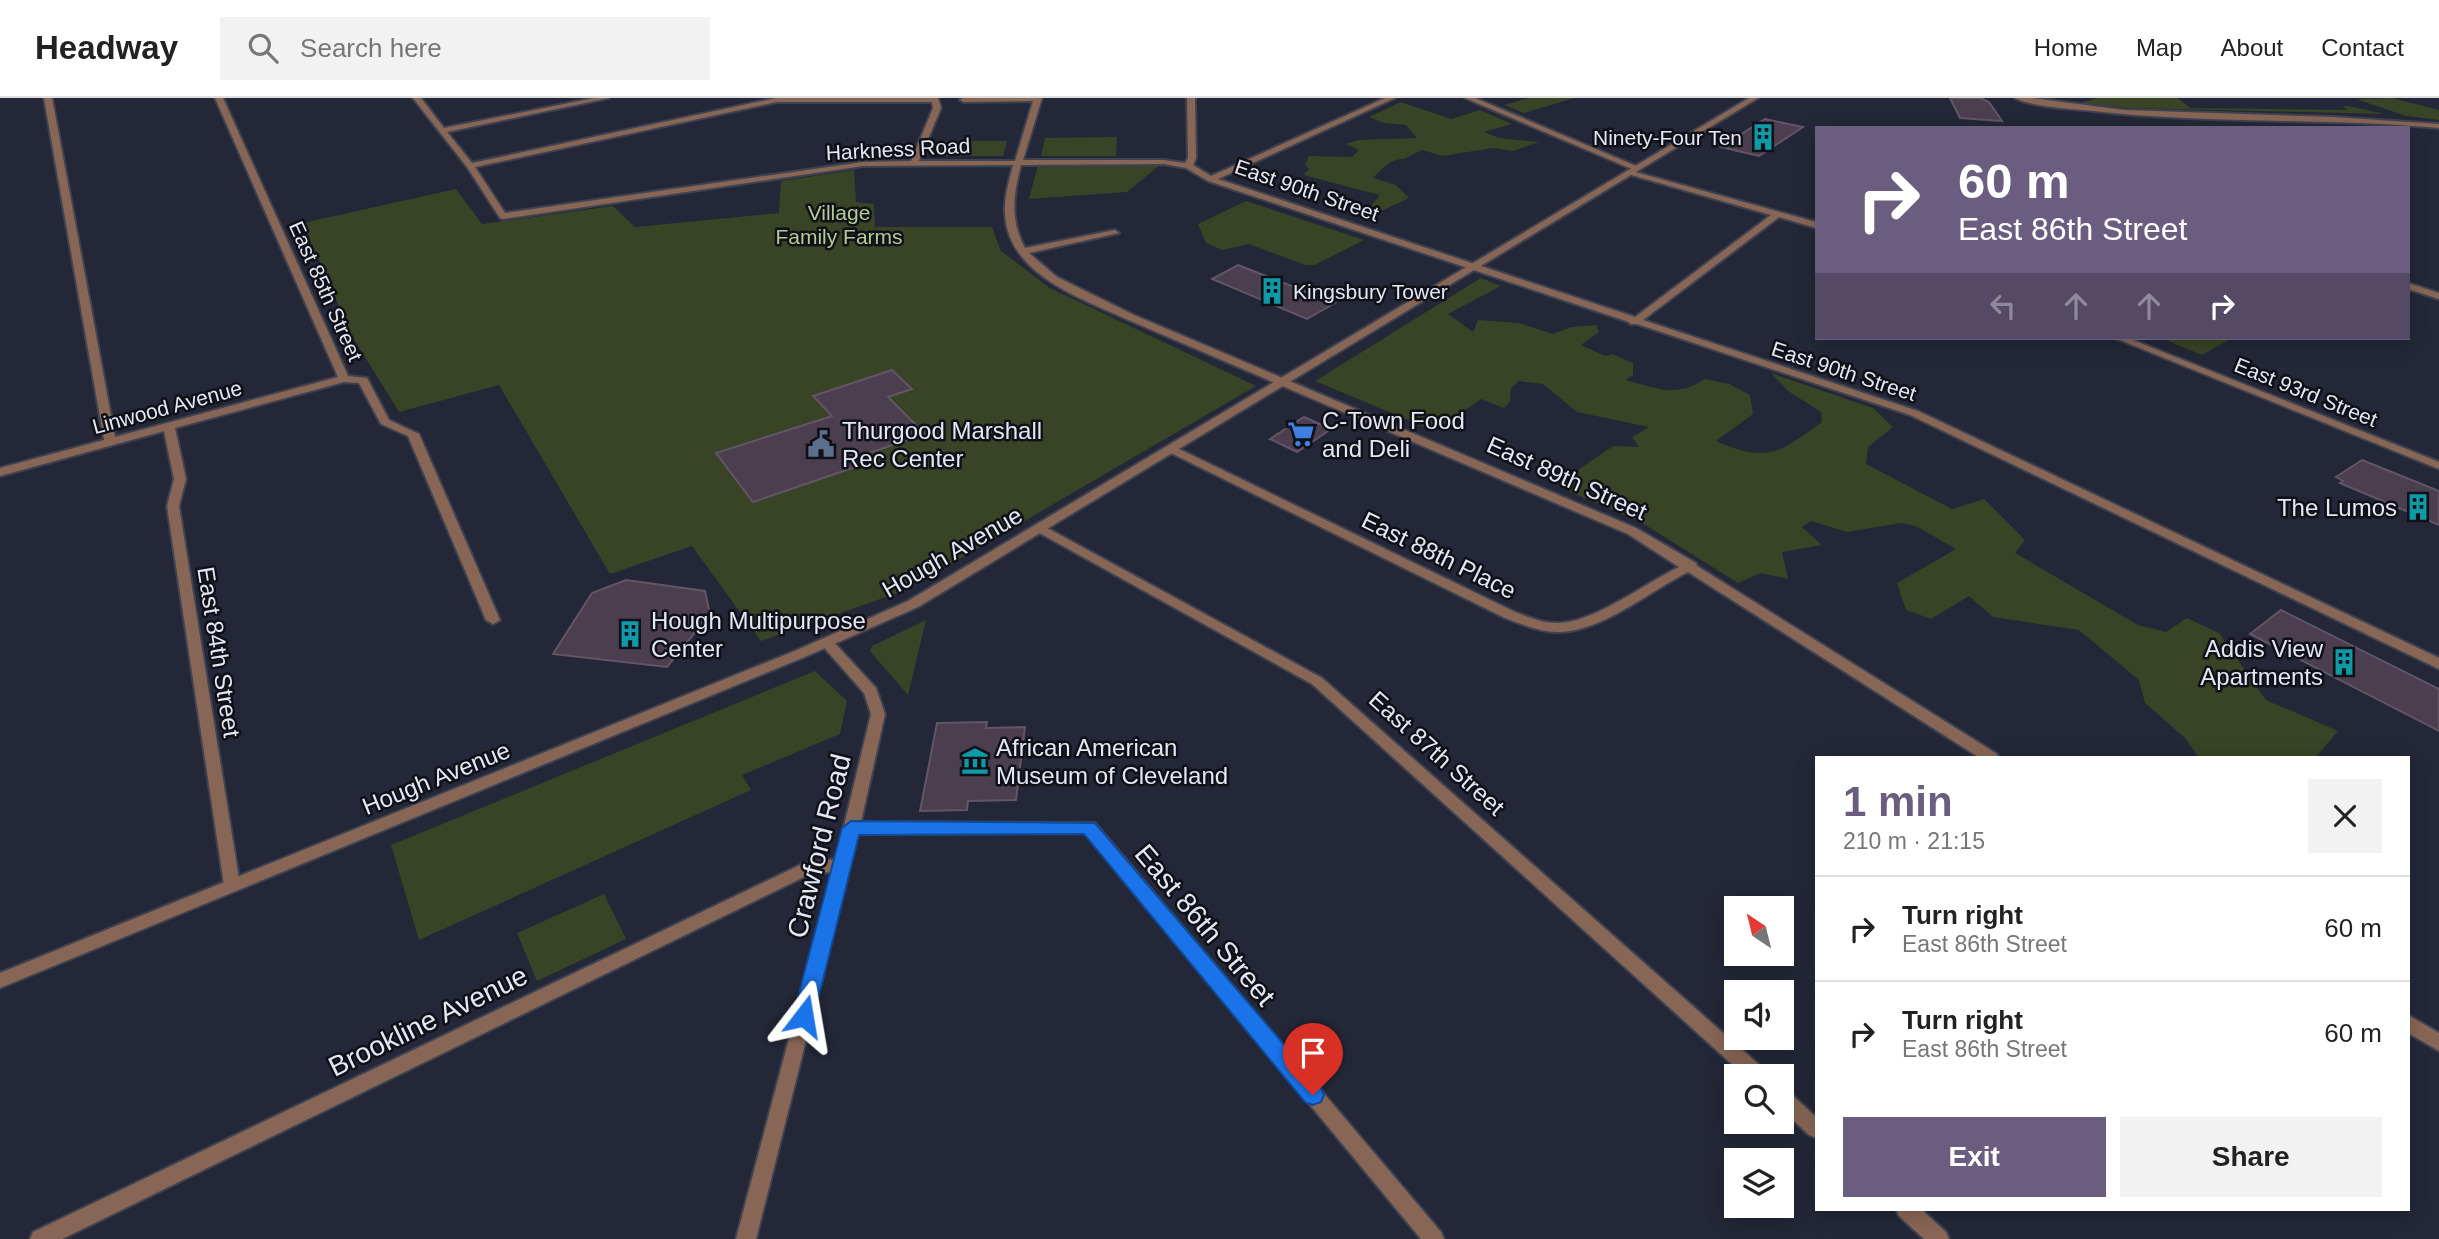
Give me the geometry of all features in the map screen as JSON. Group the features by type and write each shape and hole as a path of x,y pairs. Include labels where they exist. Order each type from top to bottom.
{"street":[{"path":"48,98 110,442"},
{"name":"East 85th Street","path":"219,98 344,379 363,380 385,422 413,434 493,620"},
{"path":"417,98 470,166 777,100 935,100 937,108 914,163"},
{"path":"444,130 605,98"},
{"path":"1188,166 1192,158 1191,98"},
{"path":"1211,179 1391,98"},
{"path":"1469,98 1634,170 1815,225"},
{"name":"Hough Avenue","path":"0,981 827,643 913,604 1754,98"},
{"path":"2019,98 2083,110 2135,115 2378,121 2439,126"},
{"path":"964,100 1038,99 1009,214 1012,229 1023,251 1115,233"},
{"name":"Harkness Road","path":"470,166 503,216 863,163 1164,162 1188,166 1211,179"},
{"name":"East 90th Street","path":"1211,179 1950,428 2439,664"},
{"path":"1634,322 1777,214"},
{"name":"East 89th Street","path":"1023,251 1049,274 1081,294 1632,531 1989,756"},
{"path":"2410,287 2439,296"},
{"name":"East 93rd Street","path":"2125,340 2439,466"},
{"name":"Linwood Avenue","path":"0,472 344,379"},
{"name":"East 84th Street","path":"169,426 180,479 173,506 232,885"},
{"name":"East 88th Place","path":"1171,449 1510,615 1535,624 1558,629 1578,627 1665,577 1691,566"},
{"name":"East 87th Street","path":"1040,528 1317,681 1745,1064"},
{"name":"Crawford Road","path":"746,1239 843,865 878,714 877,702 871,691 827,643"},
{"name":"East 86th Street","path":"851,828 1089,827 1434,1239"},
{"name":"Brookline Avenue","path":"40,1239 808,868 843,865"},
{"path":"2410,1024 2439,1043"},
{"path":"1794,1109 1815,1128"},
{"path":"1908,1211 1939,1239"}],"green space":[{"path":"1529,98 1574,98 1524,113 1504,105"},
{"path":"2097,98 2177,98 2191,108 2348,110 2342,106 2348,106 2385,114 2129,108 2081,103"},
{"path":"2392,98 2439,110 2439,120 2406,116 2356,99"},
{"path":"1401,102 1451,119 1480,110 1512,124 1484,132 1499,138 1539,142 1513,151 1493,148 1443,156 1422,150 1404,159 1395,160 1373,178 1396,185 1409,198 1375,214 1369,208 1380,195 1303,175 1309,169 1305,165 1309,156 1352,157 1359,150 1345,144 1358,140 1417,138 1406,125 1384,123 1369,117"},
{"path":"1117,137 1116,156 1041,156 1045,138"},
{"path":"939,141 1007,141 1003,156 934,156"},
{"path":"1038,165 1160,165 1127,192 1029,199"},
{"name":"Village Family Farms","path":"854,170 856,202 874,204 875,227 992,227 1001,251 1050,288 1256,386 906,590 761,641 692,546 610,574 499,385 399,412 352,336 303,223 456,189 482,224 613,206 635,227 779,213 781,181"},
{"path":"1246,201 1364,240 1315,265 1305,265 1249,244 1222,250 1206,243 1198,224"},
{"path":"1481,278 1501,286 1448,314 1473,332 1478,320 1519,323 1553,334 1571,327 1596,325 1599,332 1581,345 1605,356 1612,354 1633,363 1633,375 1626,380 1657,389 1675,390 1705,379 1729,384 1750,395 1753,414 1716,441 1734,448 1761,453 1773,451 1795,441 1822,422 1821,412 1788,391 1771,373 1873,408 1893,427 1868,447 1866,464 1952,509 1984,499 2025,540 2015,553 2138,625 2166,632 2187,618 2219,633 2266,700 2338,731 2317,756 2198,756 2185,738 2145,703 2139,680 2079,630 1993,617 1969,596 1931,619 1906,610 1897,583 1956,549 1916,526 1901,523 1847,532 1811,521 1802,527 1822,545 1782,552 1788,579 1761,573 1738,583 1639,521 1570,492 1566,478 1613,446 1639,447 1632,437 1649,427 1577,412 1543,384 1519,381 1511,388 1510,402 1504,408 1481,399 1434,431 1315,381"},
{"path":"2170,340 2228,340 2202,355 2168,341"},
{"path":"926,620 908,695 870,651 872,646"},
{"path":"815,671 847,701 840,734 742,775 751,790 419,940 391,845"},
{"path":"604,894 626,939 537,981 517,933"}],"building":[{"path":"1950,98 1980,98 1989,102 2002,121 1960,118"},
{"name":"Ninety-Four Ten","path":"1765,119 1803,127 1759,156 1721,147"},
{"name":"Kingsbury Tower","path":"1238,265 1335,303 1307,319 1212,279"},
{"name":"Thurgood Marshall Rec Center","path":"892,370 912,389 888,397 925,434 866,454 873,461 753,502 716,453 832,416 813,396"},
{"name":"C-Town Food and Deli","path":"1304,417 1331,429 1297,452 1270,439"},
{"name":"The Lumos","path":"2362,460 2439,491 2439,525 2340,483 2343,481 2336,477"},
{"name":"Hough Multipurpose Center","path":"626,580 705,591 710,614 667,667 553,654 592,593"},
{"name":"Addis View Apartments","path":"2281,610 2439,689 2439,731 2250,634"},
{"name":"African American Museum of Cleveland","path":"987,722 986,728 1025,727 1016,800 968,801 967,810 920,811 937,723"}],"place":[{"name":"Ninety-Four Ten","path":"1763,137"},
{"name":"Kingsbury Tower","path":"1272,291"},
{"name":"C-Town Food and Deli","path":"1301,434"},
{"name":"Thurgood Marshall Rec Center","path":"821,444"},
{"name":"The Lumos","path":"2418,507"},
{"name":"Hough Multipurpose Center","path":"630,634"},
{"name":"Addis View Apartments","path":"2344,662"},
{"name":"African American Museum of Cleveland","path":"975,761"}],"route":[{"path":"804,1016 851,828 1089,827 1313,1095"}]}
